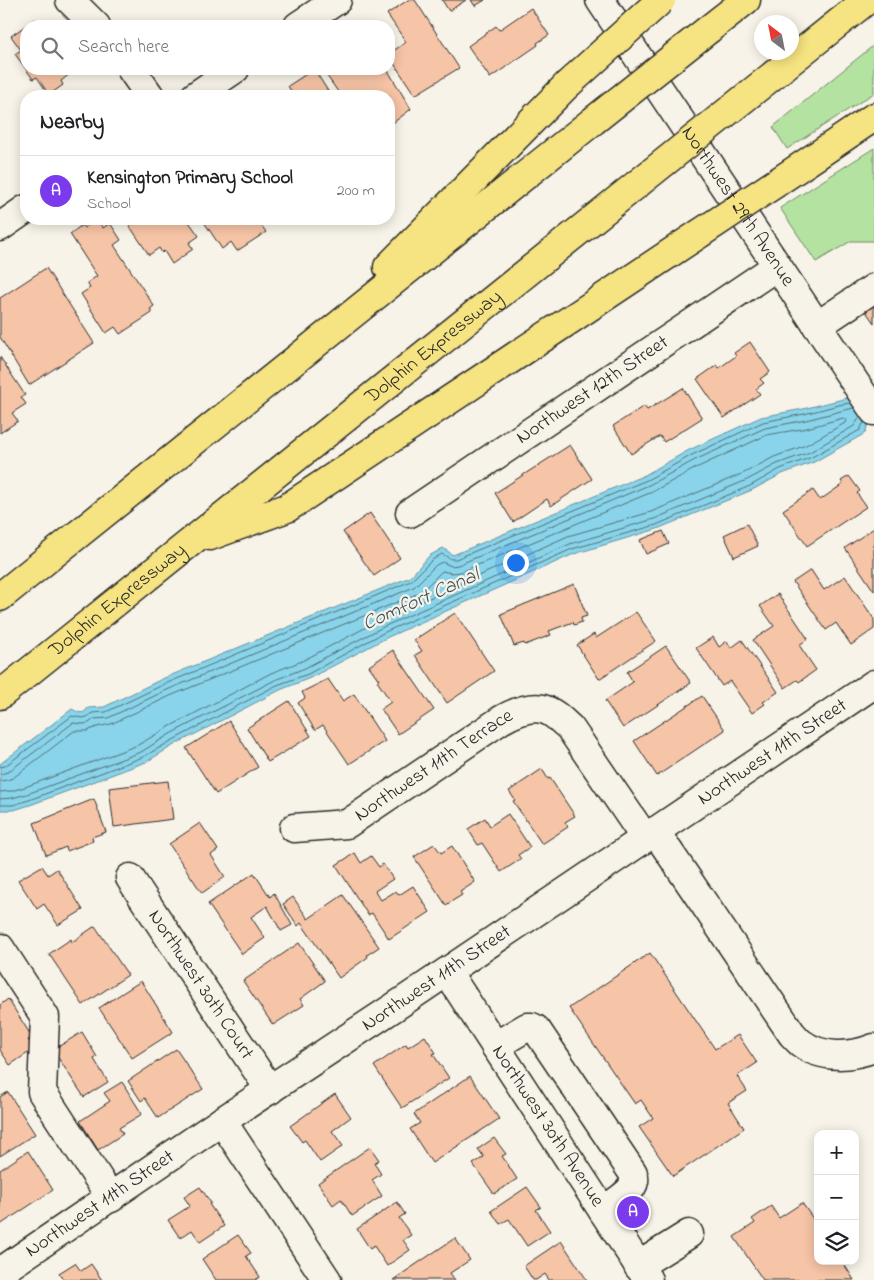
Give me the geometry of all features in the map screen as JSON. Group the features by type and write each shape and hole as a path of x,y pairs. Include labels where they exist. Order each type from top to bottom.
{"highway":[{"path":"299,357 567,85 660,0"},
{"path":"0,597 746,0"},
{"name":"Dolphin Expressway","path":"0,695 867,0"},
{"path":"187,544 286,508 874,117"}],"street":[{"path":"70,0 90,20"},
{"path":"307,20 337,0"},
{"name":"Northwest 29th Avenue","path":"600,0 874,411"},
{"path":"135,75 146,90"},
{"path":"203,90 226,75"},
{"path":"0,226 20,213"},
{"name":"Northwest 12th Street","path":"410,513 777,266"},
{"path":"817,326 874,288"},
{"name":"Northwest 11th Street","path":"0,1272 874,684"},
{"name":"Northwest 11th Terrace","path":"294,828 347,824 501,720 526,710 544,710 561,720 577,737 650,835"},
{"path":"650,835 792,1034 801,1043 817,1052 838,1056 854,1055 874,1048"},
{"name":"Northwest 30th Court","path":"130,878 270,1090"},
{"path":"0,948 45,1016 42,1092 111,1198"},
{"name":"Northwest 30th Avenue","path":"447,972 643,1273"},
{"path":"496,1046 526,1027 532,1026 536,1029 633,1173 634,1181 632,1187 602,1211"},
{"path":"222,1121 327,1280"},
{"path":"643,1273 689,1234"}],"green space":[{"path":"874,45 874,93 787,149 773,127"},
{"path":"874,148 874,241 851,241 816,262 780,208"}],"water":[{"name":"Comfort Canal","path":"849,398 874,423 867,426 864,434 814,462 782,474 752,490 657,529 574,554 388,637 310,678 280,690 176,744 146,762 30,805 14,810 0,810 0,764 72,709 81,713 88,708 104,707 162,679 410,577 429,556 443,548 453,555 645,475 689,450 761,417"}],"building":[{"path":"408,0 415,0 459,68 415,95 395,65 395,50 406,42 395,26 395,20 391,20 387,14"},
{"path":"442,0 466,0 449,11"},
{"path":"471,0 485,0 475,6"},
{"path":"531,8 549,35 537,43 538,45 490,78 468,46 496,26 499,30"},
{"path":"20,30 20,49 11,36"},
{"path":"20,51 20,61 15,54"},
{"path":"30,75 68,75 61,81 63,85 56,90 46,90 37,77 33,79"},
{"path":"305,75 318,75 327,90 290,90 288,86"},
{"path":"326,75 391,75 411,109 395,121 395,90 337,90"},
{"path":"82,225 84,228 88,225 101,225 103,228 111,225 121,240 114,245 154,306 150,309 152,313 120,334 115,327 106,333 81,294 90,288 87,283 97,276 70,234"},
{"path":"129,225 191,225 199,236 189,243 193,249 172,264 164,251 162,253 159,248 149,255"},
{"path":"206,225 261,225 266,232 237,251 231,242 222,249"},
{"path":"46,268 94,343 29,385 0,337 0,298"},
{"path":"874,298 874,323 862,306"},
{"path":"750,342 770,372 760,379 764,383 756,389 760,394 724,418 697,379 717,365 719,368 736,356 734,353"},
{"path":"0,357 25,395 21,397 26,404 12,413 18,421 0,433"},
{"path":"683,388 702,418 664,442 660,436 631,454 613,426 644,406 647,410"},
{"path":"570,445 592,479 551,506 547,499 513,522 495,493"},
{"path":"849,476 860,491 857,493 866,507 807,546 783,510 813,490 820,500 843,484 841,481"},
{"path":"370,513 400,558 374,576 343,532"},
{"path":"747,524 758,546 734,557 724,535"},
{"path":"874,528 874,591 845,548"},
{"path":"663,531 669,544 646,554 640,540"},
{"path":"811,570 824,590 845,576 874,619 874,629 851,645 836,623 826,630 793,582"},
{"path":"574,584 587,616 581,618 582,622 574,625 573,622 549,631 551,635 525,645 524,643 514,646 501,614"},
{"path":"778,594 808,639 799,645 816,670 799,682 797,680 785,688 753,640 774,626 760,606"},
{"path":"636,612 656,641 599,679 577,645 594,634 596,638"},
{"path":"455,613 494,671 447,703 415,655 422,651 414,640"},
{"path":"713,637 719,647 727,641 731,648 742,640 778,692 763,702 765,704 752,713 730,681 722,686 696,648"},
{"path":"666,646 691,683 623,728 605,701 633,682 627,672"},
{"path":"393,650 434,710 398,734 381,709 391,702 369,666"},
{"path":"328,679 343,701 354,694 385,741 349,764 323,725 315,730 298,703 305,698 302,692"},
{"path":"702,696 725,730 657,776 634,741"},
{"path":"289,701 311,736 268,762 247,728"},
{"path":"229,721 258,767 216,794 186,748"},
{"path":"542,769 575,816 565,822 568,827 542,844 513,801 515,800 509,791"},
{"path":"168,781 173,819 114,827 109,788"},
{"path":"94,799 106,832 92,837 93,841 67,851 66,847 46,855 34,823"},
{"path":"508,814 530,847 518,855 521,859 501,872 482,843 478,845 468,829 485,818 490,826"},
{"path":"200,823 218,850 211,855 225,877 202,893 169,844"},
{"path":"434,844 441,853 452,846 475,882 460,892 462,895 446,905 414,857"},
{"path":"355,853 361,863 371,856 379,867 383,864 393,879 375,891 381,900 396,891 399,895 413,886 430,912 389,939 372,913 368,915 336,865"},
{"path":"42,866 48,875 57,869 83,910 58,925 44,904 37,909 18,880"},
{"path":"254,873 270,897 274,893 292,925 281,931 267,906 251,917 265,938 242,954 208,904"},
{"path":"343,895 379,947 339,978 301,923 298,926 283,904 293,897 308,919"},
{"path":"95,926 128,975 83,1005 49,954 71,939 72,942"},
{"path":"299,943 325,981 300,999 304,1005 273,1025 243,981"},
{"path":"650,953 715,1049 738,1035 757,1063 737,1076 747,1091 728,1103 744,1128 673,1176 639,1127 653,1118 641,1100 635,1104 569,1008"},
{"path":"141,981 173,1032 132,1058 99,1008"},
{"path":"8,999 32,1037 28,1040 34,1049 10,1065 0,1050 0,1005"},
{"path":"82,1032 97,1057 94,1059 108,1082 84,1097 53,1050"},
{"path":"425,1036 436,1053 433,1054 449,1078 402,1108 374,1066 406,1044 408,1047"},
{"path":"176,1049 203,1089 158,1118 145,1098 141,1101 128,1081"},
{"path":"470,1076 499,1119 432,1163 410,1129 420,1123 414,1114"},
{"path":"122,1082 142,1114 119,1128 123,1134 98,1150 80,1121 110,1101 104,1093"},
{"path":"8,1092 35,1134 0,1156 0,1097"},
{"path":"335,1094 351,1117 332,1131 343,1146 320,1162 305,1140 302,1142 290,1126"},
{"path":"494,1138 506,1154 502,1156 517,1179 494,1194 473,1164 484,1157 478,1149"},
{"path":"370,1147 379,1160 374,1163 381,1174 372,1180 382,1196 352,1216 341,1199 333,1205 318,1183"},
{"path":"28,1151 53,1190 0,1225 0,1170"},
{"path":"200,1187 224,1226 200,1242 192,1230 180,1238 168,1220 190,1206 184,1197"},
{"path":"527,1187 541,1207 536,1210 550,1231 527,1246 509,1219 500,1224 491,1211"},
{"path":"397,1202 405,1214 399,1218 411,1235 403,1240 410,1250 387,1266 374,1246 370,1249 357,1229"},
{"path":"802,1203 814,1220 814,1265 845,1265 854,1280 763,1280 734,1237 755,1223 752,1219 771,1206 779,1218"},
{"path":"238,1235 251,1253 246,1256 260,1277 255,1280 216,1280 202,1259"},
{"path":"455,1238 470,1260 450,1273 455,1280 393,1280"},
{"path":"561,1241 587,1280 549,1280 545,1274 533,1280 524,1266"},
{"path":"75,1263 81,1271 91,1264 102,1280 64,1280 59,1273"}],"place":[{"name":"Kensington Primary School","path":"633,1212"}]}
